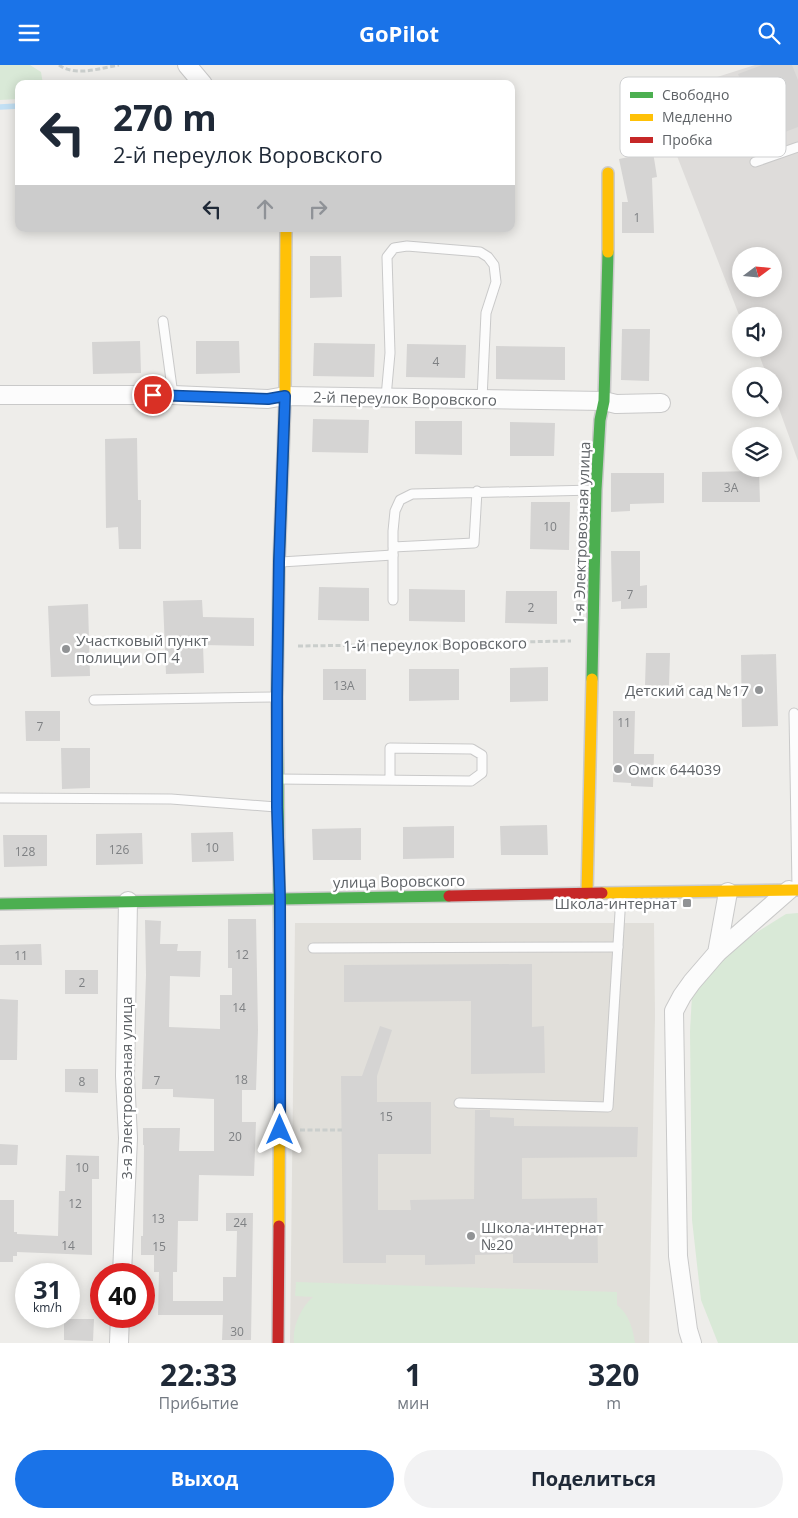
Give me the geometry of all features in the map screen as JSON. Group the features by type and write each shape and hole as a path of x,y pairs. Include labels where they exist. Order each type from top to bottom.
{"street":[{"path":"187,65 200,80"},
{"name":"1-я Электровозная улица","path":"587,894 596,490 600,420 604,401 608,269 608,173"},
{"path":"278,1343 280,898 277,807 277,697 279,562 285,396 286,232"},
{"name":"2-й переулок Воровского","path":"0,395 172,395 268,399 285,396 386,397 604,401 616,404 660,403"},
{"path":"692,1343 688,1330 678,1256 674,1011 692,982 717,953 795,890"},
{"name":"улица Воровского","path":"0,904 795,890"},
{"path":"717,953 728,892"},
{"name":"3-я Электровозная улица","path":"122,1263 128,1138 125,1076 128,901"},
{"path":"120,1328 120,1343"}],"lane":[{"path":"786,151 798,147"},
{"path":"755,162 769,157"},
{"path":"386,397 390,353 387,257 394,248 407,246 480,252 488,257 494,265 496,281 486,313 482,399"},
{"path":"162,321 172,395"},
{"path":"393,600 393,531 395,511 400,500 412,494 477,491 596,490"},
{"path":"279,562 474,543 477,491"},
{"path":"94,700 277,697"},
{"path":"794,713 795,890"},
{"path":"277,779 471,781 482,773 482,755 472,749 390,748 390,779"},
{"path":"0,799 172,799 277,807"},
{"path":"458,1103 608,1107 621,893"},
{"path":"313,949 618,947"}],"path":[{"path":"59,65 69,71 81,71 119,65"},
{"name":"1-й переулок Воровского","path":"278,647 377,645 477,646 515,642 592,641"},
{"path":"280,1130 342,1130"}],"shaded area":[{"path":"755,65 798,65 798,461 782,417 782,367 764,367 760,357 782,357 782,307 736,307 732,297 782,297 782,247 732,247 732,297 677,157 786,157 786,77 717,77"},
{"name":"Школа-интернат №20","path":"295,923 654,923 655,1016 649,1343 290,1343"}],"green space":[{"path":"0,65 30,65 41,72 42,80 15,80 15,99 0,100"},
{"path":"798,913 798,1343 718,1343 701,1300 692,1220 690,1031 692,995 713,969 751,936 786,914"},
{"path":"296,1282 617,1292 617,1305 630,1322 635,1343 294,1343 294,1330 298,1318 313,1297 295,1296"}],"building":[{"path":"762,65 792,65 798,80 798,127 786,132 786,77 739,77 738,74"},
{"path":"654,157 657,177 652,178 654,233 622,233 622,202 628,202 619,159"},
{"path":"310,256 341,256 342,297 310,298"},
{"path":"622,329 650,329 649,381 621,380"},
{"path":"140,341 141,373 93,374 92,342"},
{"path":"196,341 239,341 240,373 196,374"},
{"path":"314,343 375,344 374,377 313,376"},
{"path":"407,344 466,345 465,378 406,377"},
{"path":"496,346 565,347 565,380 496,379"},
{"path":"313,419 369,420 368,453 312,452"},
{"path":"415,421 462,421 462,455 415,454"},
{"path":"510,422 555,423 554,456 510,456"},
{"path":"137,438 138,500 141,500 141,549 119,549 118,527 106,528 105,439"},
{"path":"732,471 732,477 759,477 760,502 702,502 702,472"},
{"path":"611,473 664,473 664,503 630,504 630,511 611,512"},
{"path":"531,502 570,502 569,550 530,549"},
{"path":"611,551 640,551 640,586 647,585 647,608 621,609 621,601 612,602"},
{"path":"319,587 369,588 369,621 318,620"},
{"path":"409,589 465,590 465,622 409,621"},
{"path":"506,591 557,591 557,624 505,623"},
{"path":"202,600 203,617 254,618 254,646 203,645 204,673 166,674 163,601"},
{"path":"88,604 90,676 51,677 48,606"},
{"path":"646,653 670,653 669,686 645,685"},
{"name":"Детский сад №17","path":"776,654 778,726 742,727 741,655"},
{"path":"548,667 548,701 510,702 510,668"},
{"path":"323,669 366,669 366,700 323,700"},
{"path":"409,669 459,669 459,700 409,701"},
{"path":"25,711 60,711 60,741 26,741"},
{"path":"613,711 635,711 634,754 654,754 653,787 631,786 631,783 613,782"},
{"path":"61,748 90,748 90,788 62,789"},
{"path":"547,825 548,855 501,855 500,826"},
{"path":"454,826 454,858 403,859 403,827"},
{"path":"361,828 361,860 313,860 312,829"},
{"path":"233,832 234,861 192,862 191,833"},
{"path":"142,833 143,864 96,865 96,834"},
{"path":"3,835 47,835 47,866 4,867"},
{"path":"228,919 256,919 258,1030 256,1090 242,1090 242,1122 256,1122 254,1176 199,1175 198,1221 178,1221 177,1272 173,1272 173,1301 223,1301 223,1277 236,1277 237,1231 226,1231 226,1213 253,1213 251,1340 222,1340 223,1315 158,1315 159,1272 155,1272 154,1255 141,1255 141,1236 143,1236 143,1128 180,1128 179,1151 214,1151 214,1099 173,1097 173,1089 142,1089 146,975 145,920 161,921 160,944 178,944 177,951 201,951 200,977 170,976 169,1027 220,1029 220,995 232,995 232,968 228,968"},
{"path":"41,944 42,965 0,965 0,945"},
{"path":"532,964 532,1027 544,1026 545,1073 471,1074 471,1001 344,1002 344,965"},
{"path":"65,970 98,970 98,994 65,994"},
{"path":"0,999 18,1000 17,1060 0,1060"},
{"path":"380,1026 392,1030 377,1076 377,1102 431,1102 431,1154 378,1154 378,1210 411,1210 410,1200 474,1199 475,1110 490,1110 490,1117 514,1118 514,1126 638,1127 637,1157 522,1158 522,1199 597,1198 598,1263 513,1263 513,1254 475,1255 475,1264 425,1265 425,1255 386,1255 386,1263 343,1263 341,1076 362,1076"},
{"path":"65,1069 98,1069 98,1093 65,1092"},
{"path":"0,1144 18,1145 17,1165 0,1165"},
{"path":"66,1155 99,1156 99,1179 92,1179 92,1255 17,1252 17,1256 13,1256 13,1262 0,1262 0,1200 14,1200 14,1232 17,1232 17,1234 58,1236 59,1191 65,1191"},
{"path":"80,1319 90,1319 90,1328 94,1328 93,1341 64,1340 64,1328 80,1328"}],"waterway":[{"path":"0,107 15,106"}],"traffic: fast":[{"path":"592,679 596,490 600,420 604,401 608,252"},
{"path":"280,975 277,697 283,456"},
{"path":"0,904 449,896"}],"traffic: slow":[{"path":"608,173 608,252"},
{"path":"283,456 286,232"},
{"path":"587,894 592,679"},
{"path":"602,893 798,890"},
{"path":"279,1226 280,975"}],"traffic: jam":[{"path":"449,896 602,893"},
{"path":"278,1343 279,1226"}],"place":[{"name":"Участковый пункт полиции ОП 4","path":"66,649"},
{"name":"Детский сад №17","path":"759,690"},
{"name":"Омск 644039","path":"618,769"},
{"name":"Школа-интернат","path":"687,903"},
{"name":"Школа-интернат №20","path":"471,1236"}],"route":[{"path":"153,395 268,399 285,396 279,562 277,697 277,807 280,898 280,1130"}]}
